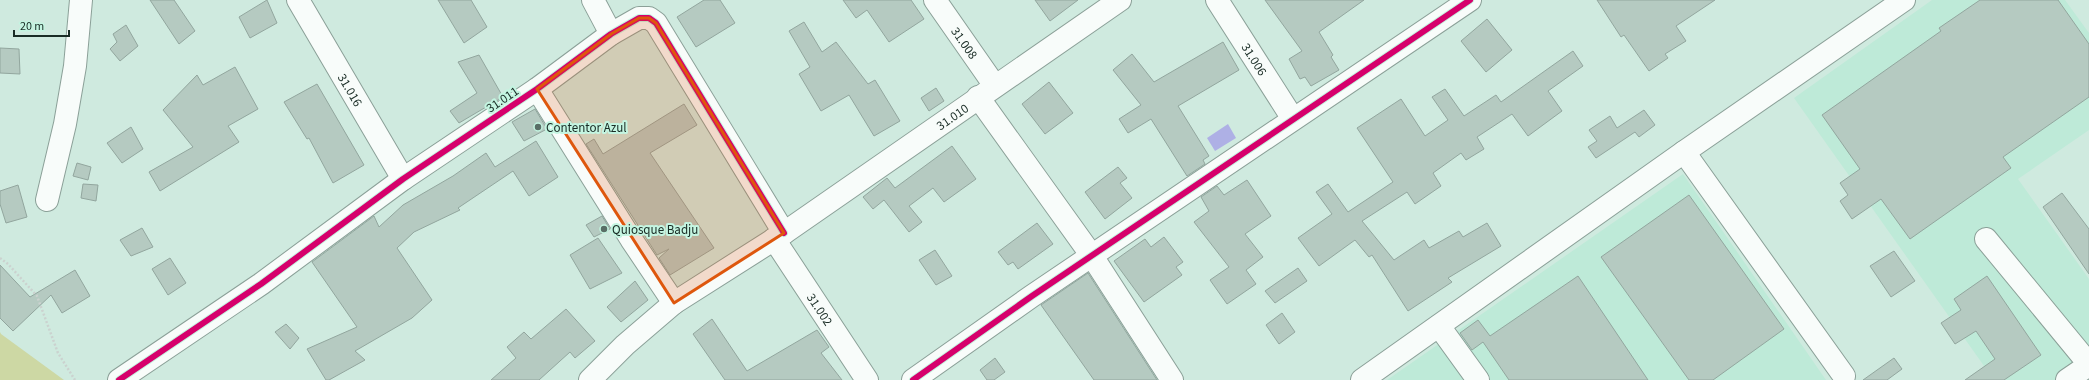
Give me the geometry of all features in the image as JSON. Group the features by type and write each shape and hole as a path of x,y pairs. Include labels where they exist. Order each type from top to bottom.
{"street":[{"path":"47,200 65,124 75,66 81,0"},
{"name":"31.016","path":"298,0 402,179"},
{"path":"593,0 611,34"},
{"name":"31.008","path":"935,0 987,91 1172,380"},
{"name":"31.010","path":"590,380 625,345 674,303 779,236 1120,0"},
{"name":"31.006","path":"1217,0 1293,119"},
{"path":"913,380 1092,256 1470,0"},
{"path":"1362,380 1684,152 1904,0"},
{"name":"31.011","path":"119,380 261,284 402,179 537,89 611,34 639,18 649,18 656,23 779,236"},
{"path":"537,89 631,239 674,303"},
{"path":"1684,152 1844,376"},
{"name":"31.002","path":"779,236 867,380"},
{"path":"1986,239 2089,365 2067,380"},
{"path":"1439,326 1478,380"}],"path":[{"path":"0,258 8,264 37,296 58,353 75,380"}],"highlighted area":[{"path":"639,18 649,18 656,23 784,233 674,303 537,89 611,34"}],"shaded area":[{"path":"1932,0 2065,0 2089,33 2089,130 2018,179 2089,279 2089,358 2055,380 1994,380 1794,98"},
{"path":"1683,174 1826,380 1387,380"},
{"path":"0,332 1,334 64,380 0,380"}],"water":[{"path":"1228,124 1236,138 1215,151 1207,138"}],"building":[{"path":"150,0 174,0 195,31 179,44"},
{"path":"267,0 277,23 250,38 239,17"},
{"path":"438,0 471,0 487,27 464,43"},
{"path":"704,0 720,0 735,23 696,47 677,17"},
{"path":"843,0 911,0 924,19 889,42 867,10 856,18"},
{"path":"1035,0 1078,0 1050,21"},
{"path":"1265,0 1364,0 1319,32 1333,55 1331,57 1339,70 1311,86 1305,77 1300,79 1289,59 1302,51"},
{"path":"1597,0 1715,0 1676,26 1686,41 1665,54 1668,58 1649,71 1624,35 1621,37"},
{"path":"1980,0 2058,0 2089,44 2089,97 2003,157 2011,168 1910,239 1881,199 1852,219 1840,201 1848,195 1840,183 1860,169 1822,115 1941,31 1939,28"},
{"path":"1487,19 1512,50 1486,72 1461,41"},
{"path":"804,22 822,52 836,42 868,84 875,80 900,121 874,136 849,95 821,111 799,74 810,67 789,31"},
{"path":"126,25 138,46 120,61 110,49 117,42 113,34"},
{"path":"1223,42 1239,70 1178,106 1209,156 1203,160 1205,164 1187,176 1151,119 1128,133 1119,119 1141,105 1113,70 1132,54 1154,82"},
{"path":"0,48 19,49 20,74 0,73"},
{"path":"1573,51 1583,66 1548,91 1562,111 1528,136 1512,114 1477,137 1484,149 1466,160 1461,153 1433,173 1441,186 1415,204 1407,192 1362,221 1394,260 1424,240 1429,248 1459,231 1463,237 1487,223 1501,246 1448,278 1452,282 1408,311 1372,255 1369,257 1355,240 1319,266 1298,238 1332,214 1316,192 1328,184 1348,212 1393,182 1357,128 1401,99 1425,136 1448,120 1432,97 1445,89 1464,116 1496,95 1501,102"},
{"path":"479,55 503,97 459,123 450,111 477,93 458,62"},
{"path":"235,67 258,109 228,126 239,142 160,191 149,172 193,147 163,110 197,75 203,85"},
{"path":"1049,82 1073,113 1045,134 1022,104"},
{"path":"317,84 364,165 333,183 309,138 307,139 284,102"},
{"path":"936,88 944,101 929,111 921,98"},
{"path":"684,104 697,125 650,153 714,248 670,275 659,258 669,249 657,255 586,144 594,139 603,154"},
{"path":"535,109 547,129 524,141 512,122"},
{"path":"1644,110 1655,125 1639,137 1635,132 1596,158 1588,147 1597,141 1589,130 1610,116 1617,128"},
{"path":"131,127 143,149 122,163 107,143"},
{"path":"536,141 558,177 529,196 513,171 458,208 460,210 414,232 397,248 432,300 412,318 355,351 365,360 329,380 326,380 307,349 357,327 312,262 374,216 379,227 403,205 453,176 486,153 495,167"},
{"path":"952,146 976,179 944,202 933,188 909,206 922,222 909,232 884,200 873,209 863,197 887,178 895,188"},
{"path":"77,163 91,167 88,180 73,176"},
{"path":"1118,167 1127,178 1120,183 1132,198 1105,219 1085,192"},
{"path":"1247,180 1271,216 1245,234 1263,257 1246,270 1256,284 1227,304 1210,280 1229,267 1194,222 1209,211 1201,197 1217,186 1224,195"},
{"path":"83,184 98,185 96,201 81,198"},
{"path":"18,185 27,217 6,223 0,204 0,191"},
{"path":"2062,193 2089,229 2089,274 2043,207"},
{"path":"1689,195 1784,329 1713,380 1689,380 1601,257"},
{"path":"602,216 610,229 594,237 586,225"},
{"path":"1037,223 1053,244 1018,269 1013,262 1008,265 998,252"},
{"path":"142,228 153,247 131,256 120,240"},
{"path":"1164,237 1183,262 1176,267 1182,275 1144,302 1114,261 1145,239 1151,247"},
{"path":"598,238 622,273 590,289 570,255"},
{"path":"935,250 952,276 936,285 919,260"},
{"path":"1894,251 1915,281 1891,297 1870,266"},
{"path":"170,258 186,283 168,295 152,269"},
{"path":"0,265 30,297 75,270 90,296 62,313 51,295 13,331 0,318"},
{"path":"1298,268 1307,281 1275,303 1265,291"},
{"path":"1088,273 1157,380 1094,380 1041,305"},
{"path":"1578,276 1648,380 1509,380 1483,342 1472,350 1460,333 1478,320 1490,336"},
{"path":"1987,276 2041,355 2004,380 1965,380 1995,359 1976,331 1955,344 1941,323 1961,310 1954,299"},
{"path":"635,281 648,300 621,322 607,307"},
{"path":"566,309 595,341 575,358 570,352 539,380 491,380 516,358 507,347 524,332 531,339"},
{"path":"1282,313 1295,332 1279,344 1266,325"},
{"path":"712,319 747,371 817,330 829,347 821,353 842,380 725,380 693,334"},
{"path":"286,324 299,338 290,349 275,332"},
{"path":"995,358 1005,372 994,380 987,380 980,370"},
{"path":"1894,358 1902,369 1887,380 1863,380"}],"cycle path":[{"path":"913,380 1032,296 1470,0"},
{"path":"119,380 261,284 403,179 537,89 611,34 639,18 649,18 656,23 784,233"}],"place":[{"name":"Contentor Azul","path":"538,127"},
{"name":"Quiosque Badju","path":"604,229"}]}
